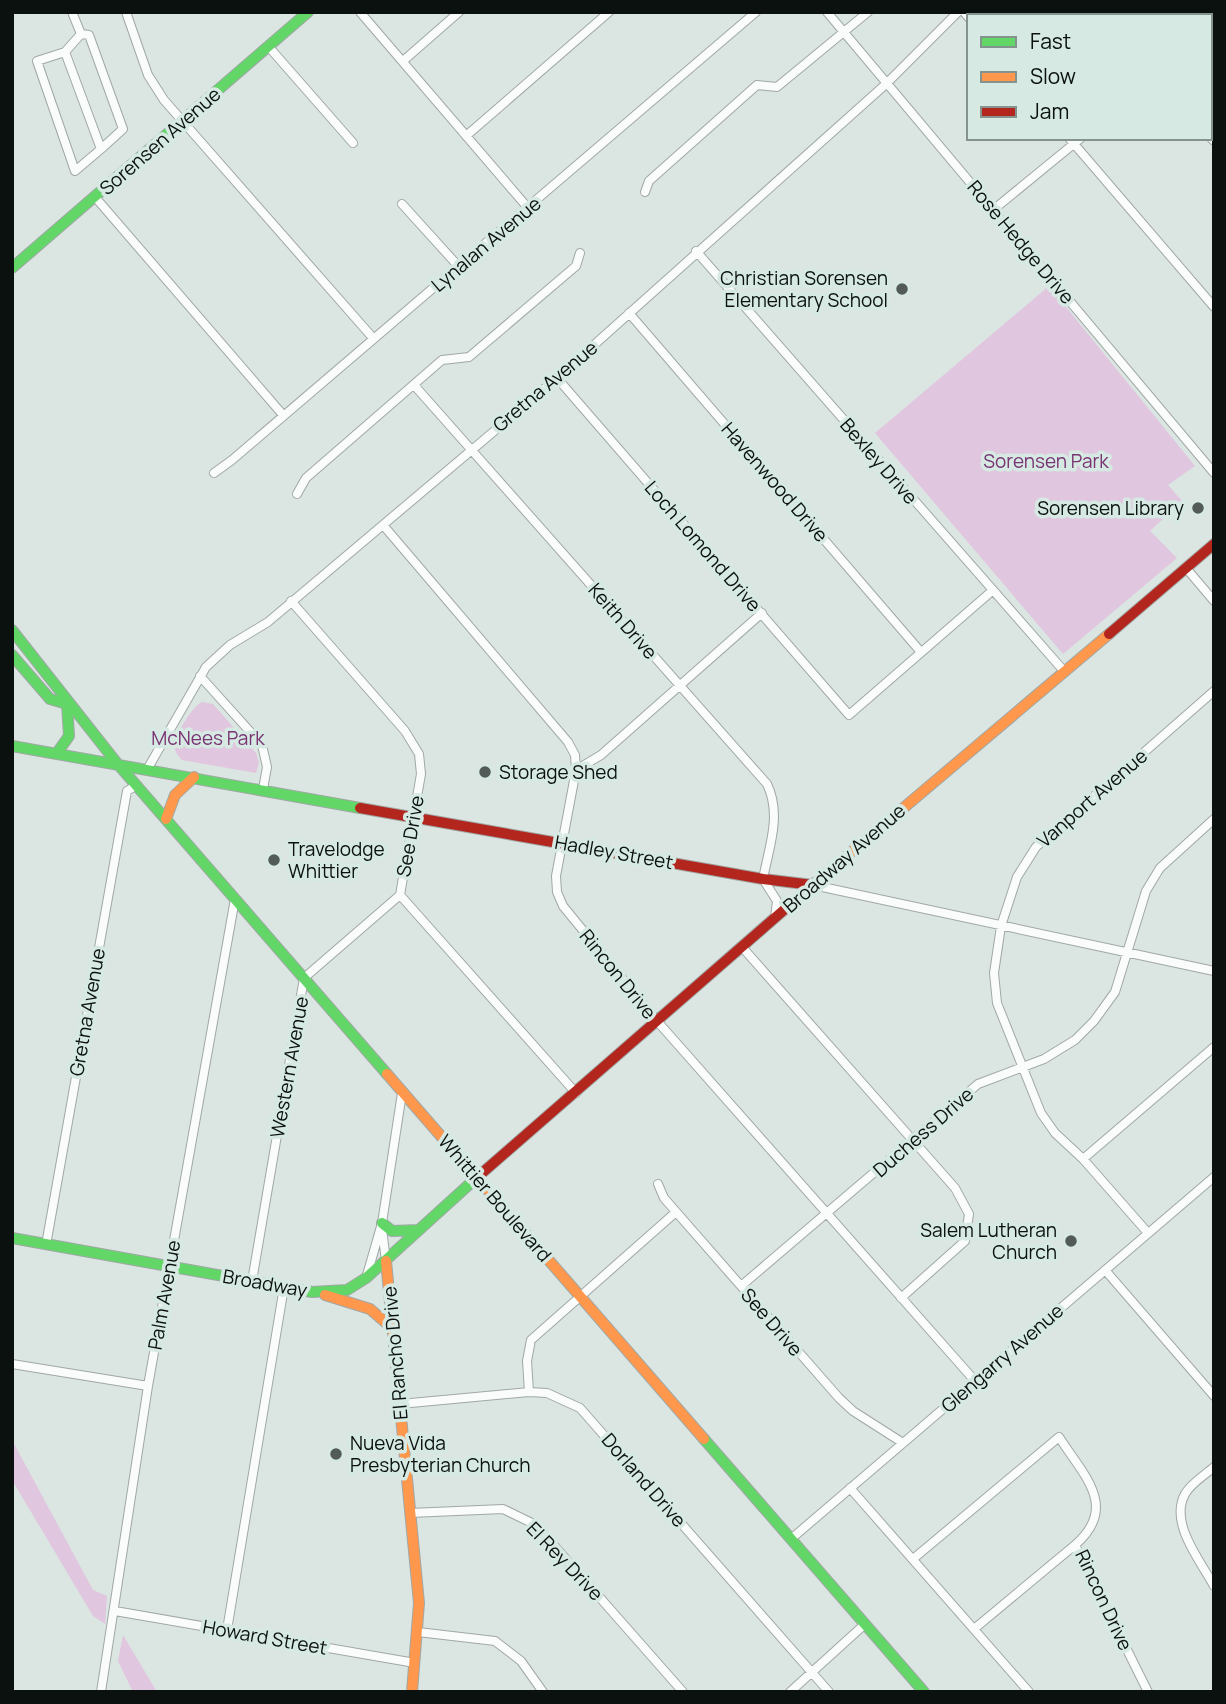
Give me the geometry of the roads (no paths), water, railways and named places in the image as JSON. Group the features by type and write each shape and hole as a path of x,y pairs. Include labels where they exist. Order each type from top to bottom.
{"street":[{"path":"72,12 81,34"},
{"path":"126,12 148,75 164,100 373,338"},
{"name":"Sorensen Avenue","path":"12,268 308,12"},
{"path":"360,12 528,208"},
{"path":"403,61 459,12"},
{"path":"466,136 609,12"},
{"name":"Lynalan Avenue","path":"214,473 460,268 755,12"},
{"name":"Rose Hedge Drive","path":"827,12 1214,473"},
{"path":"645,192 649,181 757,85 777,87 868,12"},
{"name":"Gretna Avenue","path":"148,768 200,676 229,645 268,622 557,378 886,84 958,12"},
{"path":"81,34 89,35 123,129 75,171 37,61 65,52 81,34"},
{"path":"268,46 353,144"},
{"path":"65,52 101,149"},
{"path":"993,210 1075,140 1214,307"},
{"path":"95,197 283,415"},
{"path":"402,204 460,268"},
{"name":"Bexley Drive","path":"696,251 1063,670"},
{"path":"297,494 306,478 442,360 469,357 576,266 580,253"},
{"name":"Havenwood Drive","path":"629,313 920,651"},
{"name":"Loch Lomond Drive","path":"557,378 849,715 920,651"},
{"name":"Keith Drive","path":"414,385 767,784 774,799 776,814 763,879"},
{"name":"Rincon Drive","path":"383,525 560,730 575,755 576,770 556,876 557,892 563,906 657,1021 975,1381"},
{"name":"Broadway Avenue","path":"477,1177 1063,670 1214,544"},
{"path":"1186,568 1214,601"},
{"path":"920,651 992,591"},
{"name":"See Drive","path":"291,601 414,744 421,764 400,895 576,1093"},
{"path":"576,770 601,755 762,614"},
{"name":"Whittier Boulevard","path":"12,630 62,689 67,704 116,762 924,1692"},
{"path":"13,655 36,671 46,670"},
{"name":"Whittier Boulevard","path":"13,655 50,699 67,704"},
{"path":"200,676 262,745 267,767 263,789"},
{"name":"Vanport Avenue","path":"1148,1233 1083,1159 1055,1133 1041,1113 997,1003 994,973 1001,926 1017,877 1035,847 1214,691"},
{"path":"57,753 69,736 67,704"},
{"name":"Hadley Street","path":"12,747 116,762 763,879 813,885 1214,971"},
{"path":"166,819 168,804 178,788 194,777"},
{"name":"Gretna Avenue","path":"46,1245 127,791 137,785"},
{"name":"Duchess Drive","path":"741,1286 978,1084 1044,1059 1075,1040 1094,1021 1115,992 1146,891 1160,868 1214,819"},
{"path":"763,879 777,901 775,918"},
{"name":"Western Avenue","path":"252,1281 304,978 400,895"},
{"name":"Palm Avenue","path":"101,1692 148,1386 235,899"},
{"path":"742,947 955,1188 969,1214 965,1241 901,1298"},
{"path":"1083,1159 1214,1047"},
{"name":"El Rancho Drive","path":"366,1279 382,1223 402,1093"},
{"name":"Broadway","path":"12,1238 312,1292 347,1290 366,1279 477,1177"},
{"name":"Glengarry Avenue","path":"791,1539 1214,1178"},
{"name":"See Drive","path":"658,1184 664,1198 839,1398 853,1411 903,1443"},
{"path":"529,1392 527,1361 531,1340 676,1212"},
{"path":"382,1223 392,1231 419,1230"},
{"name":"El Rancho Drive","path":"382,1223 419,1603 412,1692"},
{"path":"1105,1270 1214,1396"},
{"path":"227,1630 284,1287"},
{"path":"312,1292 372,1307 381,1313 392,1328"},
{"path":"12,1364 148,1386"},
{"name":"Dorland Drive","path":"400,1404 529,1392 547,1393 580,1408 829,1692"},
{"name":"Rincon Drive","path":"913,1559 1059,1437 1097,1503 1096,1519 1090,1532 1074,1545 1148,1692"},
{"path":"1214,1467 1186,1491 1180,1506 1180,1521 1214,1586"},
{"path":"850,1488 1028,1692"},
{"name":"El Rey Drive","path":"410,1513 503,1509 536,1525 683,1692"},
{"path":"974,1629 1074,1545"},
{"name":"Howard Street","path":"115,1611 415,1663"},
{"path":"790,1692 865,1624"},
{"path":"418,1632 495,1641 521,1661 542,1692"}],"place":[{"name":"Christian Sorensen Elementary School","path":"902,289"},
{"name":"Sorensen Library","path":"1198,508"},
{"name":"Storage Shed","path":"485,772"},
{"name":"Travelodge Whittier","path":"274,860"},
{"name":"Salem Lutheran Church","path":"1071,1241"},
{"name":"Nueva Vida Presbyterian Church","path":"336,1454"}],"park label":[{"name":"Sorensen Park","path":"1046,461"},
{"name":"McNees Park","path":"208,738"}]}
